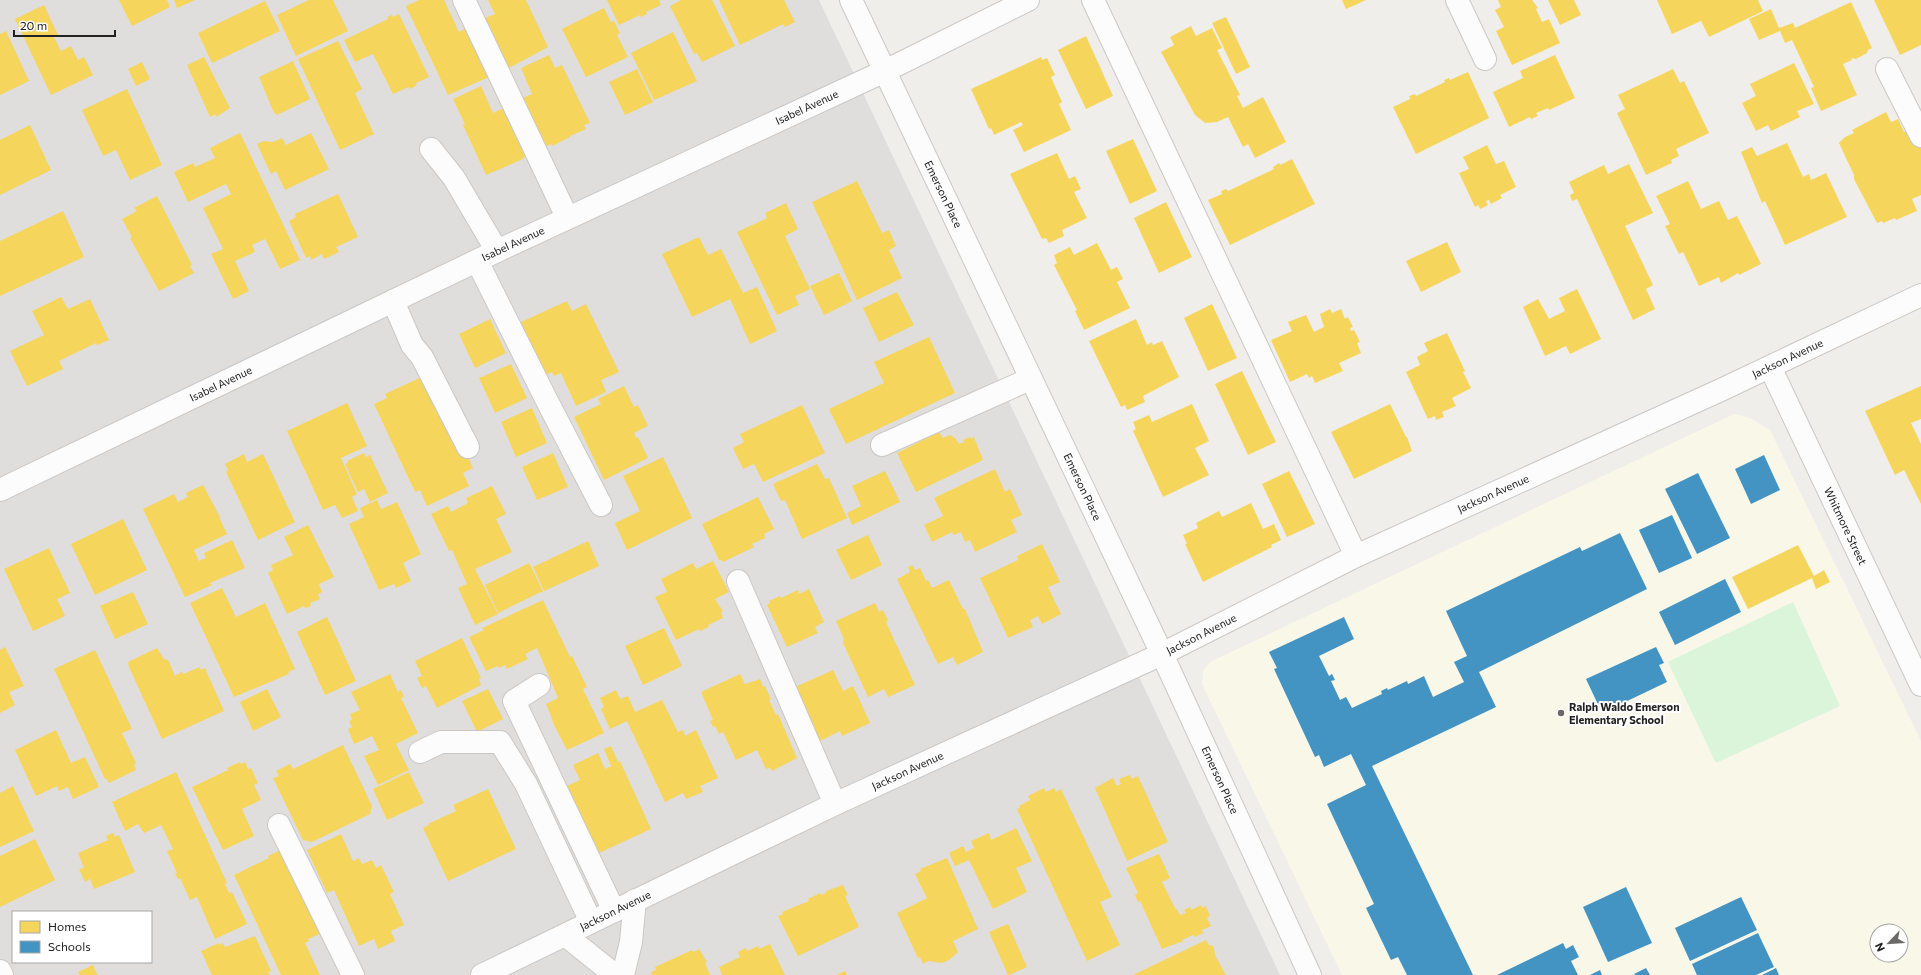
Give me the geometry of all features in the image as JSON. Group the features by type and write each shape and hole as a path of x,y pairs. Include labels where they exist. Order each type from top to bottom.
{"street":[{"path":"464,0 567,217"},
{"name":"Emerson Place","path":"851,0 1162,654 1310,975"},
{"name":"Isabel Avenue","path":"0,490 567,217 885,71 1028,0"},
{"path":"1093,0 1356,556"},
{"path":"1457,0 1485,59"},
{"path":"1887,69 1921,136"},
{"path":"431,149 454,178 497,251"},
{"path":"477,261 545,397 601,504"},
{"name":"Jackson Avenue","path":"482,975 835,804 1162,654 1356,556 1770,367 1921,294"},
{"path":"393,301 412,345 422,357 468,447"},
{"name":"Whitmore Street","path":"1770,367 1921,685"},
{"path":"882,445 1030,379"},
{"path":"738,581 835,804"},
{"path":"539,685 514,701 614,911"},
{"path":"420,752 441,742 500,742 526,784 591,922"},
{"path":"279,825 353,975"},
{"path":"622,975 631,942 635,900"},
{"path":"565,935 615,975"},
{"path":"0,971 2,975"}],"shaded area":[{"path":"0,0 819,0 1280,975 0,975"},
{"name":"Ralph Waldo Emerson Elementary School","path":"1734,414 1750,418 1770,430 1921,741 1921,975 1342,975 1202,684 1203,671 1210,662"}],"green space":[{"path":"1793,602 1840,706 1716,763 1668,662"}],"building: Homes":[{"path":"119,0 167,0 170,7 132,26"},
{"path":"174,0 195,0 177,8"},
{"path":"309,0 333,0 348,31 296,56 277,15"},
{"path":"419,0 444,0 459,32 466,28 489,77 448,95 406,6"},
{"path":"488,0 526,0 548,47 509,68 485,18 495,14"},
{"path":"607,0 659,0 661,5 646,12 647,14 641,17 640,15 619,25"},
{"path":"681,0 712,0 735,46 702,62 697,53 694,54 670,6"},
{"path":"719,0 784,0 795,22 785,27 783,24 740,45"},
{"path":"1342,0 1366,0 1346,9"},
{"path":"1498,0 1532,0 1538,8 1536,9 1542,22 1549,19 1560,43 1512,65 1496,31 1504,27 1495,10 1501,7"},
{"path":"1548,0 1574,0 1581,15 1560,25"},
{"path":"1657,0 1758,0 1763,11 1709,37 1701,21 1672,34"},
{"path":"1874,0 1921,0 1921,45 1900,55"},
{"path":"265,1 280,31 212,63 198,33"},
{"path":"1851,2 1872,48 1868,50 1867,53 1856,59 1851,58 1852,60 1843,64 1857,95 1821,111 1811,88 1814,87 1792,40 1785,43 1780,31 1759,40 1749,19 1771,9 1779,28 1793,23 1795,28"},
{"path":"44,5 58,35 54,37 61,51 71,46 78,60 84,57 93,75 51,95 15,19"},
{"path":"604,8 611,22 614,21 620,33 617,35 628,57 586,77 562,29"},
{"path":"399,14 429,77 416,83 417,85 410,89 409,87 393,94 373,54 355,62 344,40 388,19 387,17 392,15 393,17"},
{"path":"1226,17 1250,67 1236,74 1212,23"},
{"path":"1191,26 1196,36 1212,28 1222,48 1217,50 1240,95 1237,96 1243,108 1263,97 1286,142 1255,158 1248,144 1243,147 1228,117 1217,122 1205,123 1195,115 1161,52 1174,45 1170,37"},
{"path":"6,31 29,81 0,95 0,34"},
{"path":"673,32 697,81 654,100 631,53"},
{"path":"1086,36 1113,96 1086,109 1058,50"},
{"path":"338,41 362,89 355,93 374,134 340,150 298,59"},
{"path":"549,55 555,68 562,65 590,123 584,125 586,129 552,146 551,144 545,147 523,98 532,94 521,68"},
{"path":"1555,55 1575,98 1549,110 1548,108 1536,113 1538,116 1531,119 1530,117 1509,127 1493,92 1523,78 1520,71"},
{"path":"204,57 230,108 216,117 215,114 210,117 187,65"},
{"path":"1041,57 1042,60 1047,58 1055,75 1051,77 1062,102 1059,104 1071,130 1024,152 1013,130 1023,125 1021,122 994,135 991,128 989,129 971,89"},
{"path":"293,61 310,99 277,115 274,113 259,77"},
{"path":"142,62 150,79 136,86 128,69"},
{"path":"1794,63 1814,104 1797,111 1800,117 1771,131 1768,125 1756,131 1742,103 1756,96 1750,84"},
{"path":"637,69 653,102 625,115 609,82"},
{"path":"1673,69 1680,83 1684,81 1709,133 1676,149 1679,156 1671,160 1672,163 1646,175 1617,113 1625,109 1618,95"},
{"path":"1468,72 1489,118 1416,154 1393,107 1410,99 1409,96 1415,94 1416,96 1445,82 1444,80 1449,78 1450,80"},
{"path":"481,86 493,113 503,108 526,156 521,160 486,175 453,99"},
{"path":"127,89 162,165 130,180 116,150 103,156 82,110"},
{"path":"1886,112 1891,122 1898,119 1904,132 1911,129 1921,149 1921,195 1912,199 1917,211 1896,220 1895,218 1883,223 1882,221 1877,223 1854,179 1854,175 1839,143 1845,137 1854,133 1852,130"},
{"path":"30,125 51,170 0,195 0,140"},
{"path":"240,133 300,260 280,269 265,239 252,245 255,252 235,261 249,291 233,299 211,254 223,249 203,208 231,194 226,184 188,202 174,172 193,163 195,167 215,158 210,148"},
{"path":"311,133 329,169 285,190 276,171 271,174 257,144 263,141 273,142 282,138 286,145"},
{"path":"1133,139 1157,191 1130,204 1106,151"},
{"path":"1787,143 1803,177 1809,174 1811,180 1826,173 1847,217 1785,245 1765,201 1762,203 1741,152 1752,147 1757,156"},
{"path":"1487,145 1496,164 1504,161 1516,187 1500,195 1502,198 1491,204 1489,200 1486,201 1488,205 1480,209 1478,205 1475,207 1459,173 1469,169 1463,157"},
{"path":"1057,153 1069,179 1075,176 1081,189 1074,192 1087,218 1062,230 1064,236 1049,243 1046,238 1042,239 1010,174"},
{"path":"1292,159 1315,204 1230,245 1208,200 1222,194 1221,191 1226,189 1228,191 1274,169 1273,167 1279,163 1280,165"},
{"path":"1629,164 1653,213 1625,226 1653,285 1646,289 1655,309 1633,320 1577,199 1572,201 1570,195 1574,193 1569,182 1604,165 1608,174"},
{"path":"857,181 882,233 889,230 896,246 889,250 902,278 857,300 812,202"},
{"path":"1688,181 1701,209 1719,201 1728,220 1737,216 1761,264 1739,275 1738,273 1721,283 1719,277 1699,286 1683,252 1679,254 1665,226 1670,224 1656,196"},
{"path":"338,194 358,237 336,247 339,252 324,259 322,254 311,260 310,256 306,258 289,221 296,217 295,214"},
{"path":"157,196 192,265 190,266 194,273 159,291 130,238 132,237 122,219 137,211 134,208"},
{"path":"1166,202 1192,257 1159,273 1134,218"},
{"path":"786,203 798,229 785,236 810,289 795,296 799,305 777,315 737,232 767,218 765,213"},
{"path":"63,211 84,257 0,296 0,241"},
{"path":"699,237 708,255 721,249 743,293 757,287 777,331 750,344 730,299 692,317 662,254"},
{"path":"1447,242 1461,272 1421,292 1406,261"},
{"path":"1097,243 1111,270 1117,267 1123,279 1117,282 1130,308 1084,330 1075,311 1077,310 1054,265 1057,263 1054,255 1070,247 1074,255"},
{"path":"839,273 852,301 824,315 810,286"},
{"path":"1577,289 1601,339 1570,354 1566,346 1545,356 1523,307 1538,299 1549,319 1565,311 1559,298"},
{"path":"897,292 914,325 879,342 863,308"},
{"path":"61,297 68,309 90,299 109,340 97,345 96,343 59,361 63,369 27,386 10,351 44,335 32,311"},
{"path":"567,301 572,311 586,304 619,372 601,380 606,392 576,406 561,373 554,376 552,372 546,375 521,322"},
{"path":"1212,304 1237,358 1208,371 1184,318"},
{"path":"1330,309 1332,313 1341,309 1345,319 1348,317 1353,327 1350,328 1351,331 1354,330 1360,342 1357,343 1361,353 1339,363 1343,371 1315,383 1312,376 1309,378 1307,374 1290,382 1271,340 1292,331 1288,322 1306,315 1314,332 1324,327 1320,314"},
{"path":"490,319 506,353 475,368 459,334"},
{"path":"1136,319 1147,345 1152,342 1153,345 1162,341 1179,377 1143,396 1145,402 1127,410 1125,405 1121,407 1089,341"},
{"path":"1447,333 1465,371 1463,372 1471,388 1452,398 1456,406 1442,412 1444,417 1436,420 1435,416 1428,419 1406,372 1420,365 1417,357 1428,351 1424,343"},
{"path":"929,337 955,393 846,444 829,409 884,383 874,362"},
{"path":"511,364 527,398 495,413 479,378"},
{"path":"1242,371 1276,442 1248,455 1215,384"},
{"path":"428,374 473,468 463,473 469,486 427,506 420,490 415,492 374,404 387,398 385,394"},
{"path":"624,386 634,407 638,405 648,426 634,433 636,438 638,437 648,458 604,480 574,417 601,404 598,399"},
{"path":"1921,386 1921,419 1911,423 1921,444 1921,504 1904,470 1895,475 1865,411"},
{"path":"347,403 367,446 341,458 357,494 352,497 358,511 342,518 335,505 323,510 287,431"},
{"path":"1192,404 1209,441 1195,448 1209,475 1163,497 1133,431 1136,429 1133,422 1149,415 1152,422"},
{"path":"1390,404 1407,437 1412,451 1354,479 1331,432"},
{"path":"802,405 825,453 763,482 754,464 743,469 733,448 744,442 740,434"},
{"path":"532,408 547,443 516,457 501,422"},
{"path":"939,432 943,438 950,435 955,438 959,444 964,442 963,440 974,437 983,460 916,492 897,453"},
{"path":"364,453 366,457 370,455 388,493 370,502 364,489 358,492 345,464 348,463 347,461"},
{"path":"553,453 568,487 537,500 522,467"},
{"path":"244,454 247,462 263,454 295,522 258,540 226,472 228,470 225,464"},
{"path":"663,457 692,518 627,550 615,523 640,511 623,476"},
{"path":"817,464 825,479 829,478 847,518 802,539 785,500 781,501 773,484"},
{"path":"995,469 1005,492 1010,489 1022,515 1011,520 1017,532 975,552 970,540 965,542 961,532 954,535 952,532 932,542 924,525 943,516 934,498"},
{"path":"885,471 900,502 852,525 847,513 861,506 852,486"},
{"path":"1289,471 1315,524 1287,537 1262,484"},
{"path":"203,485 227,534 194,550 199,561 206,558 204,553 232,540 245,568 210,583 212,585 185,597 143,509 174,494 178,502 188,497 186,493"},
{"path":"492,486 506,514 496,519 512,552 475,569 498,614 475,625 458,588 467,584 452,550 449,551 431,514 448,506 451,512 468,503 466,498"},
{"path":"758,497 774,529 764,534 765,538 752,544 754,547 723,562 719,560 702,524"},
{"path":"377,500 381,509 397,502 421,554 403,563 411,581 396,588 394,584 379,590 349,524 364,517 360,508"},
{"path":"1251,503 1263,529 1274,524 1281,540 1271,545 1272,547 1203,582 1185,544 1187,544 1183,535 1198,528 1196,523 1219,511 1222,517"},
{"path":"123,519 147,570 95,595 71,544"},
{"path":"308,525 334,577 319,584 322,592 318,594 320,599 310,603 311,606 305,608 304,606 287,614 268,573 273,570 271,565 293,555 284,537"},
{"path":"868,535 882,565 851,580 836,550"},
{"path":"588,541 599,566 544,591 533,567"},
{"path":"1042,544 1060,582 1048,587 1061,614 1042,624 1038,616 1030,620 1033,627 1008,638 980,578 1018,560 1017,556"},
{"path":"1798,545 1814,576 1824,570 1830,582 1816,589 1812,578 1748,609 1732,577"},
{"path":"49,548 70,593 57,599 65,616 33,631 4,569"},
{"path":"713,561 729,592 715,599 723,611 721,612 723,618 708,625 709,627 700,631 699,629 676,640 655,597 667,592 661,579 693,563 696,569"},
{"path":"529,563 543,591 498,613 485,585"},
{"path":"912,565 915,570 920,568 926,581 928,580 932,588 949,580 963,609 965,609 983,652 957,665 953,657 938,664 897,579 910,572 908,567"},
{"path":"222,588 236,617 265,603 295,669 288,672 289,674 234,697 190,603"},
{"path":"809,589 824,622 815,627 818,633 787,647 767,605 770,603 769,601 780,596 781,598 798,590 799,594"},
{"path":"133,592 148,624 115,639 100,606"},
{"path":"543,600 570,657 572,656 587,687 583,689 604,733 567,750 552,721 546,704 558,698 537,648 525,654 528,659 507,669 505,665 486,671 469,637 484,630 482,628"},
{"path":"875,603 879,612 883,610 888,620 886,622 915,685 888,697 884,689 868,697 843,643 844,639 836,621"},
{"path":"327,617 356,681 325,695 297,632"},
{"path":"664,628 682,666 643,685 625,646"},
{"path":"462,638 481,678 479,679 481,685 437,708 426,686 422,688 417,678 422,676 415,661"},
{"path":"5,647 24,686 9,692 15,705 0,713 0,650"},
{"path":"157,648 164,659 168,660 174,676 200,667 201,670 205,668 224,711 162,739 128,665 128,662"},
{"path":"95,650 132,729 122,733 136,763 134,764 136,770 109,783 107,779 105,779 54,669"},
{"path":"833,670 843,691 853,686 870,723 842,736 840,731 818,742 793,688"},
{"path":"390,674 398,692 401,690 404,697 401,698 418,733 396,744 409,770 378,785 364,756 379,750 372,736 354,744 348,729 352,727 349,721 352,720 350,714 360,710 351,692"},
{"path":"740,674 745,684 760,679 763,687 765,686 771,699 769,700 776,715 778,714 797,758 772,771 770,768 766,769 757,750 736,760 723,732 719,734 715,726 713,727 710,721 713,720 701,692"},
{"path":"267,689 281,717 253,731 240,702"},
{"path":"488,689 503,719 477,732 462,701"},
{"path":"616,690 620,699 628,696 635,712 662,700 678,732 683,730 685,736 696,730 718,778 700,786 703,792 686,799 683,793 665,802 627,721 610,729 601,709 604,707 600,698"},
{"path":"56,730 71,763 85,757 99,787 73,799 68,787 59,791 57,786 36,796 15,750"},
{"path":"343,745 372,806 370,814 312,842 303,840 273,778 279,776 276,771 290,764 293,769"},
{"path":"611,746 618,762 620,761 651,829 599,853 567,786 580,780 573,765 598,753 605,769 611,766 604,749"},
{"path":"240,762 241,764 245,762 248,769 251,768 258,783 254,785 261,800 242,809 254,836 223,850 192,787 228,770 227,768"},
{"path":"176,772 227,883 225,884 229,893 232,892 247,924 215,939 197,897 190,900 180,878 178,879 175,874 177,873 167,851 173,849 161,825 144,833 138,824 125,831 112,802"},
{"path":"409,772 424,803 387,820 373,789"},
{"path":"1130,775 1132,779 1138,776 1168,842 1127,861 1095,788 1113,778 1117,786 1121,784 1119,779"},
{"path":"13,786 34,831 0,847 0,793"},
{"path":"1044,788 1046,792 1054,788 1056,792 1061,789 1112,897 1100,902 1120,945 1087,961 1017,809 1020,808 1019,806 1030,800 1028,796"},
{"path":"488,789 516,849 448,881 423,828 429,825 428,824 456,811 453,805"},
{"path":"1016,828 1032,861 1016,868 1027,892 993,909 969,860 955,866 949,853 963,846 966,852 974,848 971,841 989,833 991,840"},
{"path":"113,833 115,837 119,835 135,872 94,889 90,879 85,882 79,869 84,868 78,853 108,840 106,836"},
{"path":"341,834 353,861 359,858 362,864 372,860 376,868 381,865 394,892 390,894 404,925 391,931 395,941 378,949 374,939 359,946 334,890 327,893 307,850"},
{"path":"35,839 55,880 0,907 0,856"},
{"path":"281,850 324,932 308,939 309,941 305,943 320,975 281,975 234,875 269,858 268,856"},
{"path":"1159,854 1170,878 1162,882 1176,910 1177,909 1180,915 1186,913 1184,910 1190,907 1191,910 1201,905 1202,908 1206,906 1210,916 1207,918 1211,926 1202,930 1203,933 1195,937 1193,935 1182,940 1183,941 1162,949 1140,901 1138,902 1135,895 1138,893 1126,868"},
{"path":"947,858 978,929 953,941 958,952 949,960 942,963 928,961 923,964 920,957 918,958 897,913 927,898 915,874 921,871 920,869"},
{"path":"843,885 848,895 845,896 859,927 798,956 778,916 783,914 782,912 809,901 808,899 820,893 821,895 826,893 826,891"},
{"path":"1008,924 1027,967 1009,975 989,932"},
{"path":"255,936 271,971 268,972 270,975 212,975 201,951 219,943 219,945 223,943 225,947"},
{"path":"1206,940 1209,945 1213,946 1216,957 1226,975 1133,975"},
{"path":"770,944 785,975 722,975 719,967 740,957 738,952 746,948 747,951 758,946 759,949"},
{"path":"699,949 707,962 705,963 710,975 652,975 651,972 656,970 655,967 692,950 693,952"},
{"path":"93,965 97,974 99,975 80,975 78,972"},
{"path":"845,971 847,975 836,975"}],"building: Schools":[{"path":"1764,455 1780,490 1751,504 1735,469"},
{"path":"1698,473 1730,538 1697,554 1665,489"},
{"path":"1672,515 1692,558 1659,573 1639,530"},
{"path":"1620,533 1647,589 1479,672 1496,707 1372,766 1473,975 1407,975 1398,957 1391,960 1366,908 1374,904 1327,804 1366,785 1351,754 1324,767 1319,755 1315,757 1274,669 1277,668 1269,652 1344,617 1354,639 1319,656 1329,676 1332,674 1335,680 1331,681 1340,700 1346,697 1352,708 1382,694 1381,691 1387,688 1388,690 1407,681 1408,684 1424,676 1433,697 1464,682 1454,662 1467,656 1446,611 1580,547 1582,551"},
{"path":"1725,579 1741,612 1675,645 1659,612"},
{"path":"1656,647 1664,663 1659,665 1667,682 1602,713 1586,679"},
{"path":"1626,887 1652,943 1608,962 1583,907"},
{"path":"1741,897 1757,930 1690,961 1675,928"},
{"path":"1758,933 1774,967 1756,975 1697,975 1692,964"},
{"path":"1563,943 1566,949 1573,945 1579,957 1571,961 1578,975 1497,975"},
{"path":"1646,968 1650,975 1634,974"},
{"path":"1776,968 1779,975 1762,975"},
{"path":"1600,970 1602,975 1590,975"}],"place":[{"name":"Ralph Waldo Emerson Elementary School","path":"1561,713"}]}
